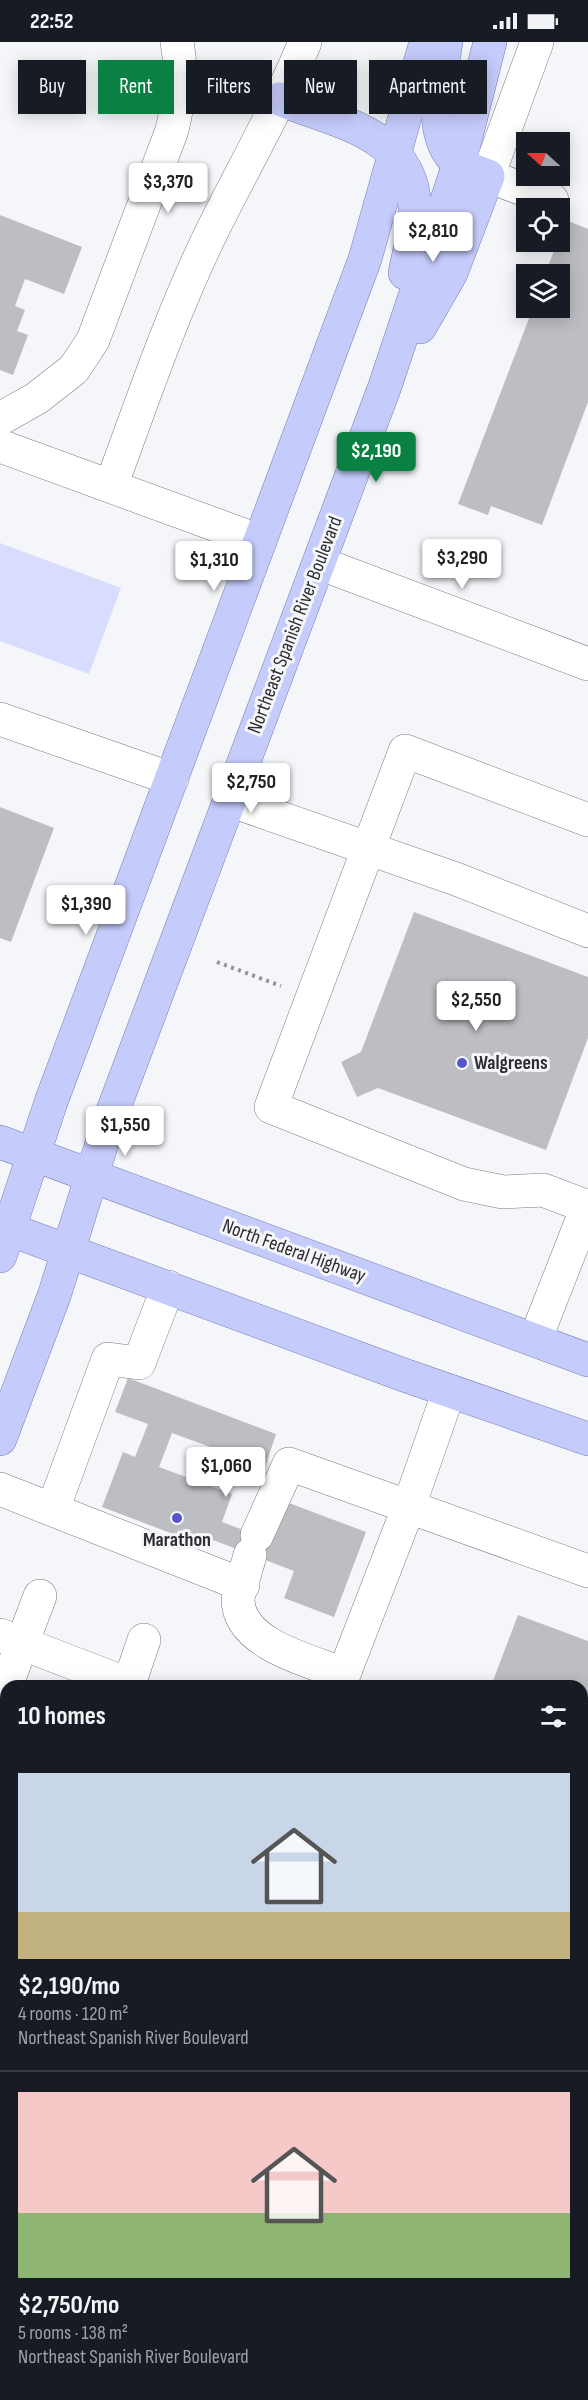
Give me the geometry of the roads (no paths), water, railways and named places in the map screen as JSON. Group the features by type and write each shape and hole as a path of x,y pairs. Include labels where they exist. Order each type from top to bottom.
{"main road":[{"path":"426,42 364,259 3,1237 68,1251 449,1391 588,1439"},
{"path":"446,42 439,94 439,123 446,147 473,170"},
{"name":"Northeast Spanish River Boulevard","path":"0,1439 54,1296 112,1113 385,386 473,170 490,42"},
{"path":"280,99 367,132 395,153 405,169 415,208 414,224 385,386"},
{"name":"North Federal Highway","path":"0,1142 588,1360"}],"street":[{"path":"0,418 37,398 74,369 93,340 172,130 180,97 181,62 177,42"},
{"path":"111,486 188,283 306,42"},
{"name":"Northeast Spanish River Boulevard","path":"473,170 537,42"},
{"path":"473,170 547,198"},
{"path":"0,446 260,541"},
{"path":"319,563 588,663"},
{"path":"0,719 172,779"},
{"path":"535,1340 588,1206 543,1190 503,1192 464,1184 271,1107 405,751 588,820"},
{"path":"230,800 456,879 588,931"},
{"path":"53,1509 108,1359 139,1363 168,1287"},
{"path":"449,1391 409,1506 342,1680 280,1649 253,1632 242,1616 238,1599 250,1558 289,1464 409,1506 588,1571"},
{"path":"0,1489 53,1509 250,1558"},
{"path":"7,1680 11,1639 40,1596"},
{"path":"11,1639 118,1680"},
{"path":"132,1680 144,1640"}],"place":[{"name":"Walgreens","path":"462,1063"},
{"name":"Marathon","path":"177,1518"}]}
